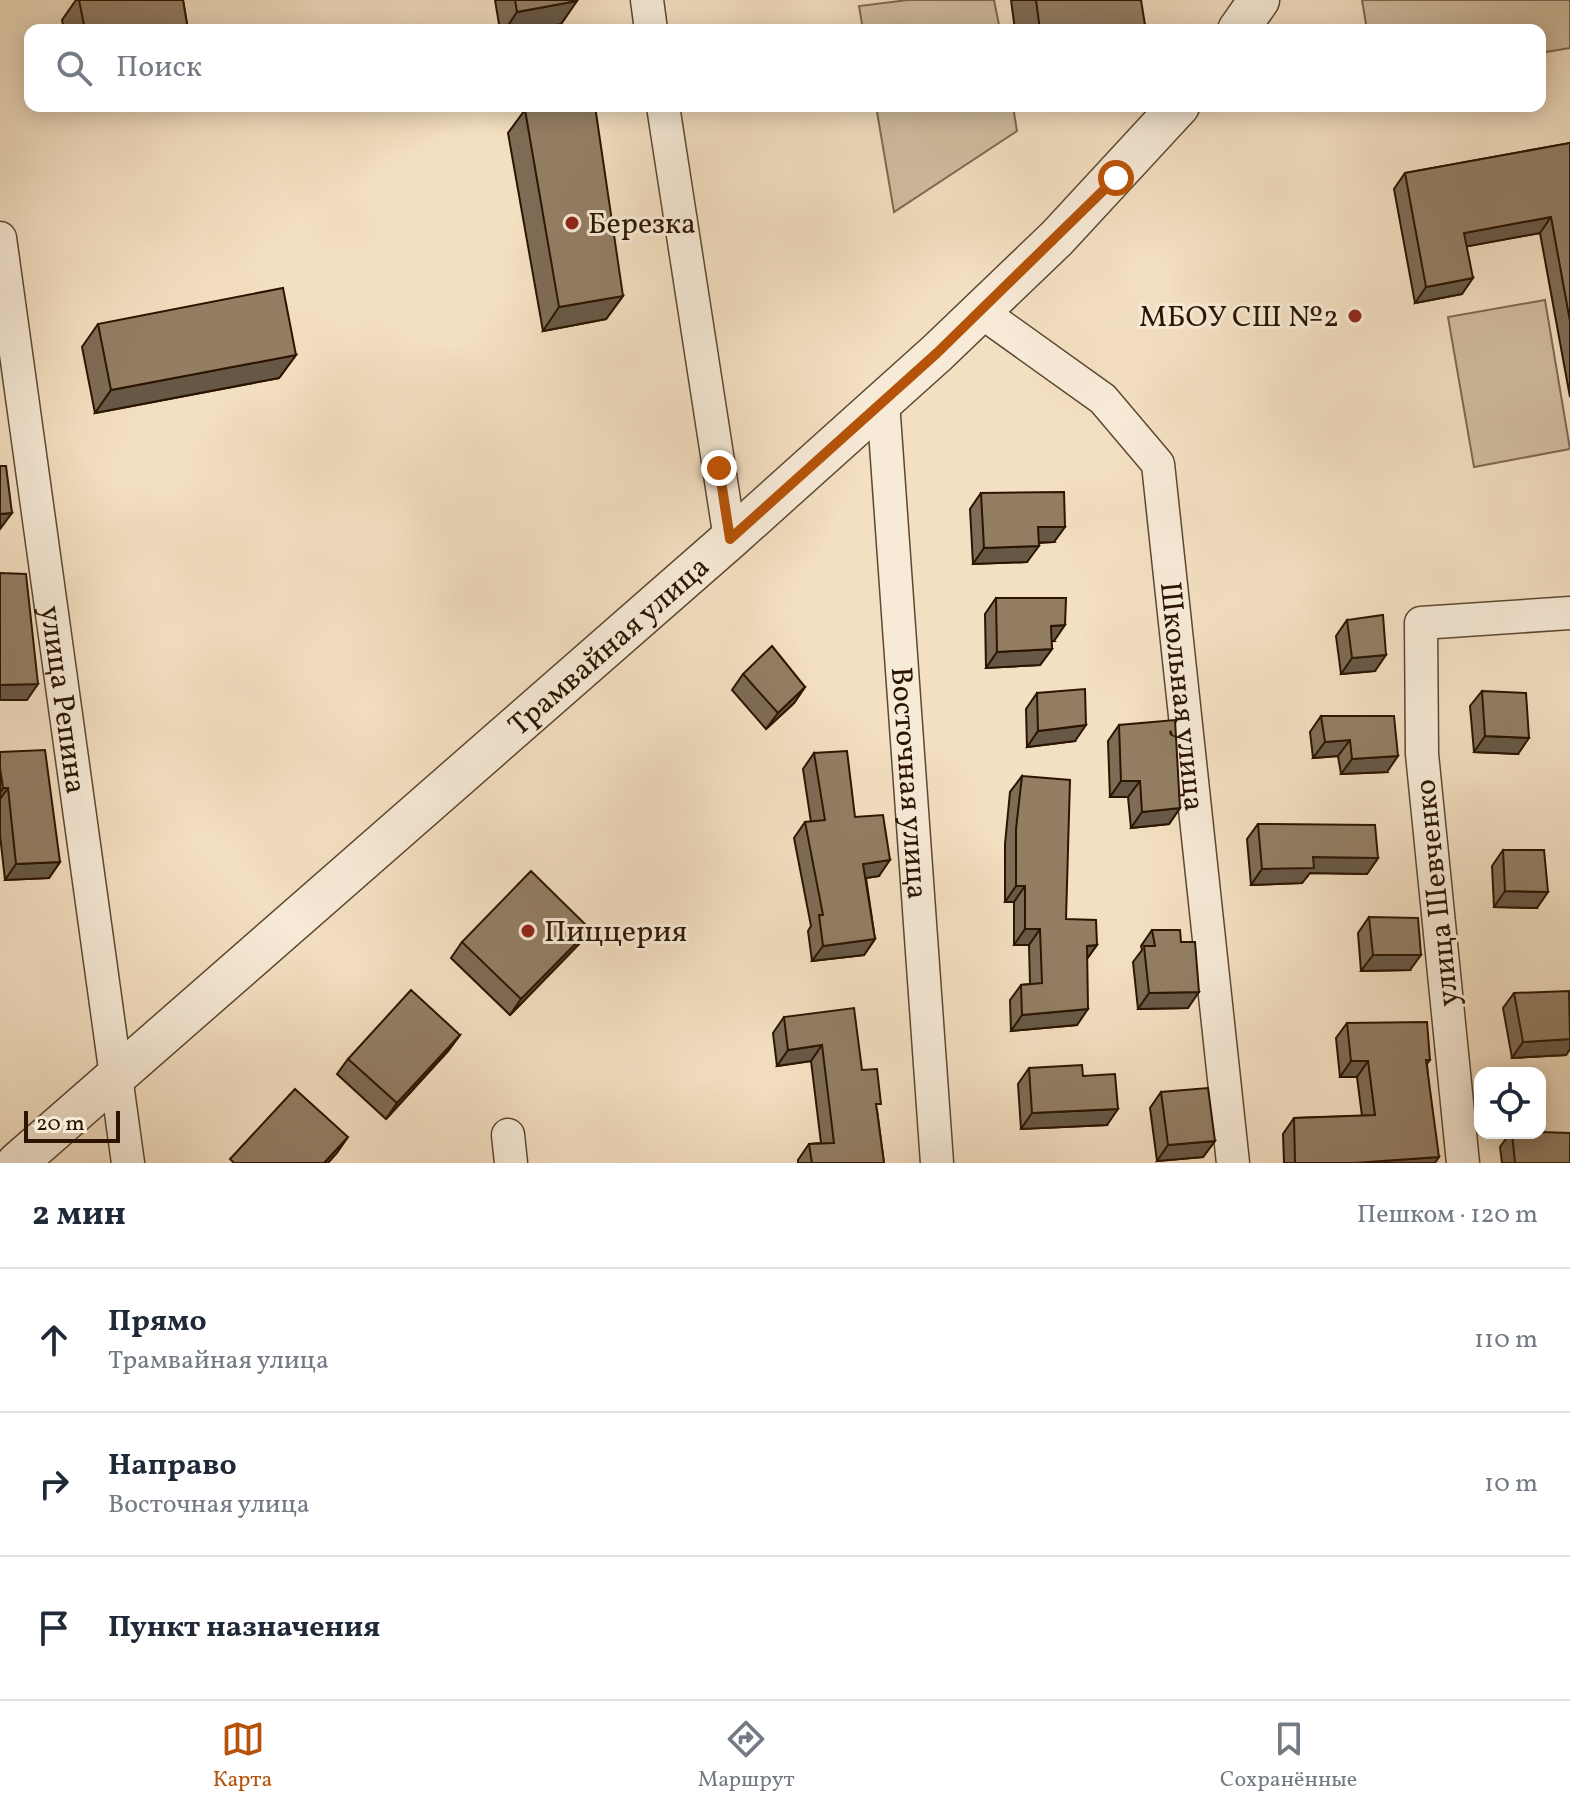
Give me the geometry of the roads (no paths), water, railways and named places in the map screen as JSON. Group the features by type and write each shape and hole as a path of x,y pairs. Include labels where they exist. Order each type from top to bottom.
{"street":[{"path":"647,0 650,24"},
{"path":"664,112 730,539"},
{"name":"Трамвайная улица","path":"17,1163 883,402 1116,178 1174,112"},
{"name":"улица Репина","path":"0,238 128,1163"},
{"name":"Школьная улица","path":"980,311 1103,399 1158,464 1233,1163"},
{"name":"Восточная улица","path":"883,402 937,1163"},
{"name":"улица Шевченко","path":"1463,1163 1422,754 1421,623 1570,613"}],"place":[{"name":"Березка","path":"572,223"},
{"name":"МБОУ СШ №2","path":"1355,316"},
{"name":"Пиццерия","path":"528,931"}]}
